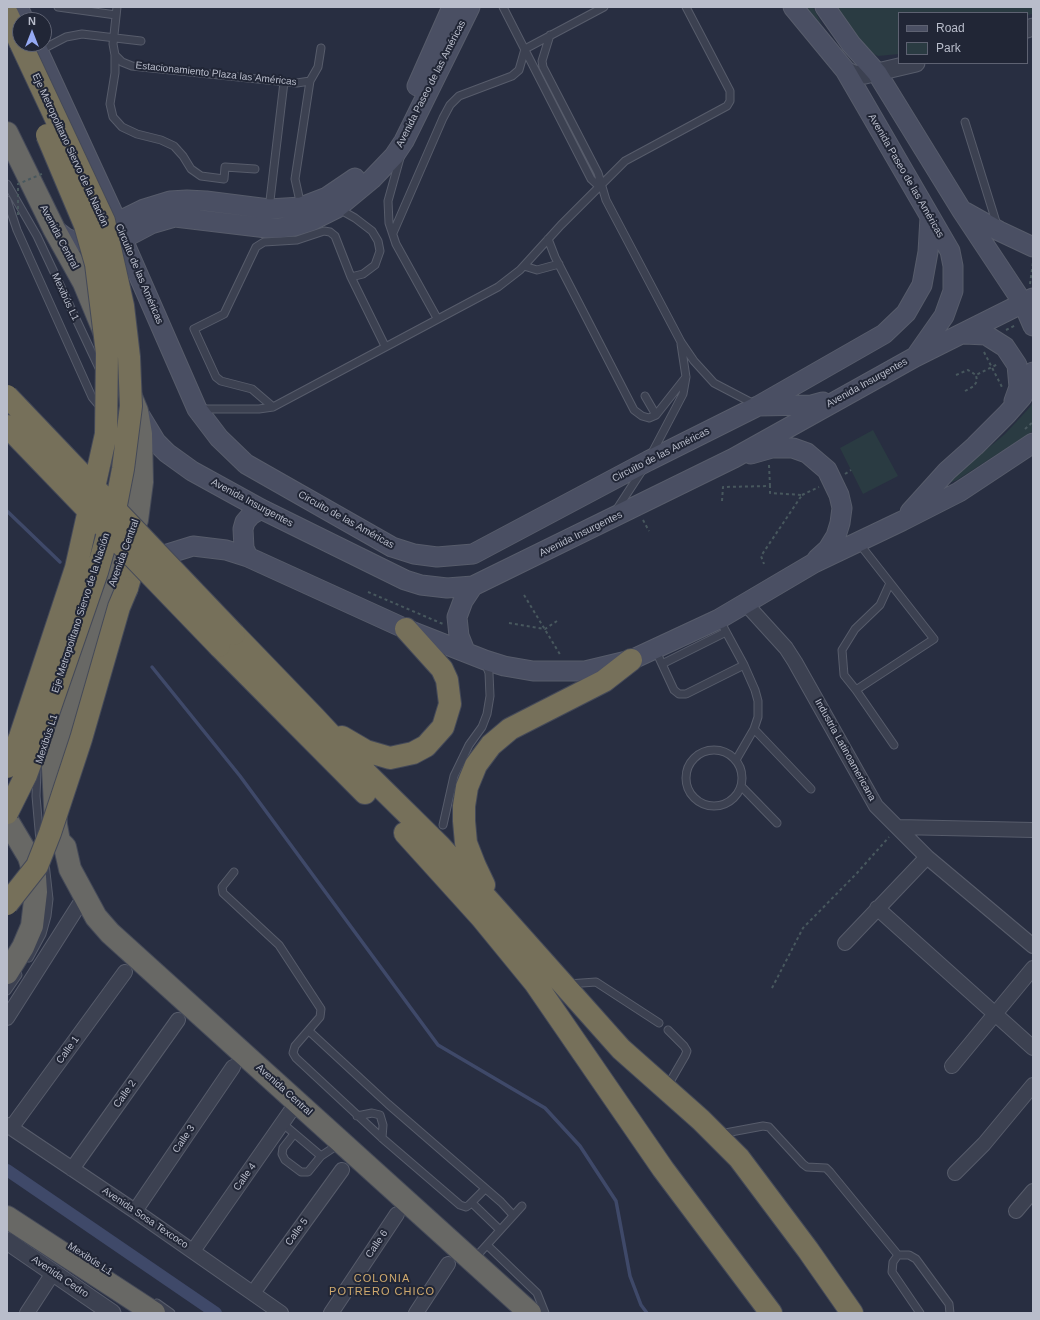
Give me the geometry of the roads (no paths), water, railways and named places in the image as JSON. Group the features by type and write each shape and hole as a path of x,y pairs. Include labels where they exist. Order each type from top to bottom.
{"highway":[{"name":"Eje Metropolitano Siervo de la Nación","path":"7,46 56,155 85,225 96,264 107,352 106,434 76,568 20,737 7,767"},
{"name":"Eje Metropolitano Siervo de la Nación","path":"7,813 26,775 97,572 116,505 123,469 131,406 129,357 123,306 104,221 32,52"},
{"name":"Avenida Central","path":"7,133 54,229 84,283 137,411 141,434 142,482 137,520 119,566 56,751 53,768 53,794 59,841 65,847 70,869 96,917 110,933 530,1313"},
{"path":"7,396 227,640 424,852 481,917 535,983 659,1163 771,1313"},
{"path":"7,426 227,640 315,718 368,775 440,846 621,1049 716,1135 739,1158 808,1250 852,1313"},
{"path":"7,904 37,866 50,833 81,739 117,614 137,575 128,546"},
{"name":"Avenida Central","path":"65,847 68,839 72,796 134,595 137,575"},
{"path":"315,718 354,745 378,755 390,758 413,753 426,746 436,737 443,727 448,715 450,693 447,680 442,669 406,629"},
{"path":"498,910 474,866 466,843 464,806 468,787 476,765 491,745 510,729 604,681 631,660"},
{"path":"7,820 29,857 35,877 36,892 32,926 23,947 17,970"},
{"path":"7,1217 153,1306"}],"main road":[{"name":"Avenida Paseo de las Américas","path":"306,214 327,197 344,187 378,160 390,144 399,128 452,7"},
{"name":"Avenida Paseo de las Américas","path":"84,283 88,261 120,231 156,204 175,201 206,201 268,219 337,208 372,179 394,156 404,141 470,7"},
{"name":"Avenida Paseo de las Américas","path":"793,7 845,70 950,251 953,266 954,291 944,316 915,357"},
{"path":"825,7 851,44 877,73 962,211 1029,295 1033,326"},
{"name":"Circuito de las Américas","path":"32,52 120,231 197,409 219,438 246,464 392,547 414,554 437,557 473,554 648,461 758,406 884,334 906,313 922,285 928,252 930,217"},
{"path":"962,211 1033,250"},
{"name":"Avenida Paseo de las Américas","path":"54,229 66,238 74,241 120,231"},
{"name":"Avenida Insurgentes","path":"137,411 156,442 167,453 192,471 262,509 405,580 421,585 447,588 473,586 734,458 915,357 964,334 1029,295"},
{"path":"902,521 947,471 975,446 1019,387 1017,365 1005,347 986,335 964,334"},
{"path":"1009,400 1022,397 1031,380 1033,372"},
{"path":"758,406 812,405 843,396"},
{"path":"137,575 164,555 192,546 226,550 248,557 406,629 485,660 504,666 533,671 585,671 631,660 658,657 722,625 746,604 814,563 959,492 1033,443"},
{"path":"734,458 768,450 793,448 807,453 827,470 839,495 842,508 840,523 836,536 828,549 814,563"},
{"path":"248,557 244,548 243,530 245,522 251,515 262,509"},
{"path":"465,651 458,630 457,617 463,602 473,586"}],"street":[{"path":"845,70 854,74 865,75 912,64"},
{"name":"Industria Latinoamericana","path":"746,604 791,655 872,799 927,856 1033,946"},
{"path":"898,827 1033,830"},
{"path":"845,943 927,856"},
{"path":"7,1018 84,897"},
{"path":"878,908 1033,1048"},
{"path":"952,1066 1033,968"},
{"name":"Calle 1","path":"9,1127 125,972"},
{"name":"Calle 2","path":"72,1169 178,1020"},
{"name":"Calle 3","path":"135,1211 233,1067"},
{"path":"956,1173 984,1144 1033,1085"},
{"name":"Calle 4","path":"193,1251 297,1102"},
{"name":"Avenida Sosa Texcoco","path":"9,1127 135,1211 281,1313"},
{"name":"Calle 5","path":"253,1293 342,1170"},
{"path":"1016,1211 1033,1191"},
{"name":"Calle 6","path":"331,1313 397,1214"},
{"name":"Avenida Cedro","path":"7,1242 112,1313"},
{"path":"416,1313 448,1264"},
{"path":"27,1313 53,1273"}],"lane":[{"path":"58,7 116,15"},
{"path":"117,7 114,38 115,73 110,104 113,117 122,127 137,134 161,140 174,146 183,156 191,170 201,176 224,179 225,167 255,170"},
{"path":"503,7 591,179 601,187"},
{"path":"393,233 450,105 459,96 512,76 519,70 525,49 604,7"},
{"path":"197,409 259,409 273,407 437,318 498,287 524,266 548,239 625,161 727,106 730,100 730,91 686,7"},
{"path":"52,40 82,34 141,41"},
{"path":"550,35 542,61 543,67 598,173 601,187 681,342 694,361 714,383 758,406"},
{"name":"Estacionamiento Plaza las Américas","path":"115,55 122,62 132,66 297,83 310,81 318,67 321,48"},
{"path":"306,214 295,179 310,81"},
{"path":"268,219 284,82"},
{"path":"965,122 999,231"},
{"path":"404,141 388,201 389,223 396,244 437,318"},
{"name":"Mexibús L1","path":"7,184 37,236 108,387 110,402 108,414 114,436"},
{"name":"Mexibús L1","path":"7,200 17,230 92,397 108,414"},
{"path":"337,208 355,218 372,231 378,241 380,251 375,265 363,274 351,277"},
{"path":"273,407 252,389 221,382 216,377 194,329 224,314 256,247 264,242 297,240 324,231 330,232 335,236 351,277 385,346"},
{"path":"548,239 559,264 634,410 642,416 650,418 656,415 686,377"},
{"path":"524,266 537,270 559,264"},
{"path":"611,519 648,461 683,394 686,377 681,342"},
{"path":"645,396 656,415"},
{"name":"Mexibús L1","path":"7,992 17,970 42,934 47,916 49,899 47,870 37,821 36,789 39,757 107,564 119,523 122,506 117,450"},
{"path":"856,690 934,639 858,542"},
{"path":"890,583 880,605 855,629 842,650 844,675 894,746"},
{"path":"722,625 744,665 758,701 758,717 754,729 736,760"},
{"path":"658,657 674,690 683,694 744,665"},
{"path":"443,825 454,776 469,744 482,727 487,714 490,696 489,673 485,660"},
{"path":"754,729 811,789"},
{"path":"720,750 729,754 736,760 742,777 741,786 737,795 731,801 722,806 713,807 704,805 695,800 689,793 685,784 685,775 693,758 701,752 720,750"},
{"path":"741,786 777,823"},
{"path":"234,872 224,884 223,893 279,945 321,1009 321,1014 309,1031 295,1046 294,1056 357,1116 460,1205 466,1207 472,1203 485,1189"},
{"path":"563,985 596,982 659,1024"},
{"path":"666,1089 685,1056 686,1051 684,1046 668,1030"},
{"path":"309,1031 388,1104 513,1215"},
{"path":"380,1115 388,1104"},
{"path":"357,1116 372,1113 380,1115"},
{"path":"380,1115 383,1125 382,1138"},
{"path":"282,1123 321,1156"},
{"path":"716,1135 763,1126 769,1127 803,1164 807,1166 821,1167 830,1172 898,1255"},
{"path":"294,1134 283,1148 282,1154 285,1160 298,1171 308,1172 321,1156 341,1143"},
{"path":"472,1203 500,1230"},
{"path":"472,1260 522,1206"},
{"path":"487,1245 537,1293 545,1313"},
{"path":"898,1255 893,1262 892,1272 920,1313"},
{"path":"898,1255 909,1255 916,1259 949,1304 950,1313"},
{"path":"153,1306 171,1313"}],"waterway":[{"path":"7,511 60,562"},
{"path":"152,667 240,776 438,1045 545,1108 580,1146 616,1201 630,1276 641,1305 647,1313"},
{"path":"7,1170 216,1313"}],"district":[{"name":"COLONIA POTRERO CHICO","path":"382,1285"}]}
